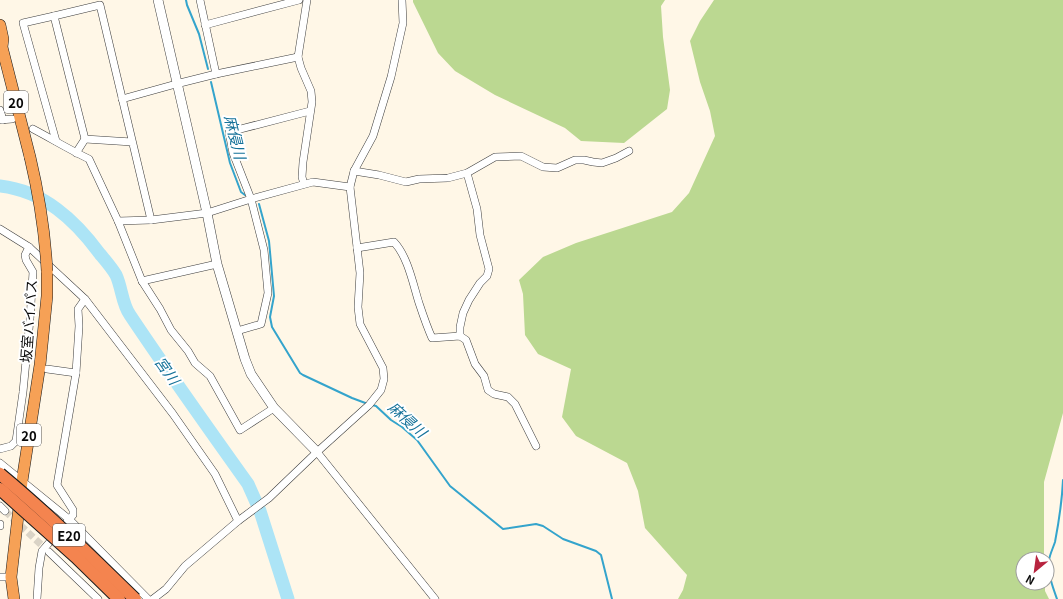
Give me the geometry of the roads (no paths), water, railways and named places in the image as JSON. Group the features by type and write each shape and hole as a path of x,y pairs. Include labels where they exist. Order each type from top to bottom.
{"highway":[{"name":"坂室バイパス","path":"0,25 3,39 1,46 37,183 45,243 47,296 40,365 6,577 14,599"},
{"name":"E20","path":"0,474 49,516 135,599"},
{"name":"E20","path":"0,489 76,557 119,599"}],"street":[{"path":"158,0 218,264 245,359 251,374 274,408 317,452 435,599"},
{"path":"200,0 216,74"},
{"path":"205,25 299,0"},
{"path":"304,184 302,177 303,162 312,102 311,91 298,57 307,0"},
{"path":"153,599 166,589 185,566 269,498 371,402 381,390 384,379 383,368 360,324 358,307 360,273 350,186 354,171 373,136 391,77 403,24 402,0"},
{"path":"56,141 23,23 100,5 151,220"},
{"path":"54,16 85,139 76,153"},
{"path":"122,99 216,74 298,57"},
{"path":"0,110 2,120 12,119"},
{"path":"237,331 261,324 268,293 264,250 251,199 233,154 229,132 310,111"},
{"path":"33,130 89,159 118,221 142,281 160,309 171,330 188,351 195,363 210,376 240,430 274,408"},
{"path":"85,139 132,142"},
{"path":"354,171 379,175 406,182 419,179 448,178 467,173 494,157 521,156 543,167 557,168 575,160 602,163 616,158 628,150"},
{"path":"460,336 460,327 463,314 469,300 480,283 487,276 489,269 480,235 477,209 467,173"},
{"path":"118,221 151,220 207,213 313,182 350,186"},
{"path":"0,229 29,247 85,299 164,402 194,444 215,474 240,520"},
{"path":"357,248 394,242 399,248 408,269 432,338 460,336 466,340 475,364 484,376 488,390 494,394 508,397 515,404 536,446"},
{"path":"0,449 11,446 16,440 29,367 33,272 26,260 25,255 29,247"},
{"path":"142,281 218,264"},
{"path":"37,599 39,568 42,551 73,516 73,510 57,485 76,373 78,309 85,299"},
{"path":"47,369 76,373"},
{"path":"0,463 70,520 148,599"},
{"path":"49,552 98,599"}],"waterway":[{"name":"麻侵川","path":"186,0 199,34 208,69"},
{"name":"麻侵川","path":"211,82 230,163 241,192 245,195"},
{"name":"宮川","path":"0,186 31,194 57,209 80,230 113,270 118,280 127,311 173,379 248,484 260,511 288,599"},
{"name":"麻侵川","path":"259,204 269,241 274,296 270,317 272,327 300,373 368,404"},
{"name":"麻侵川","path":"372,405 376,406 391,420 417,440 450,486 503,529 536,524 543,526 563,539 596,551 601,555 612,599"},
{"path":"1057,599 1051,580 1049,560 1058,526 1063,480"}],"tunnel":[{"path":"5,511 49,552"}]}
